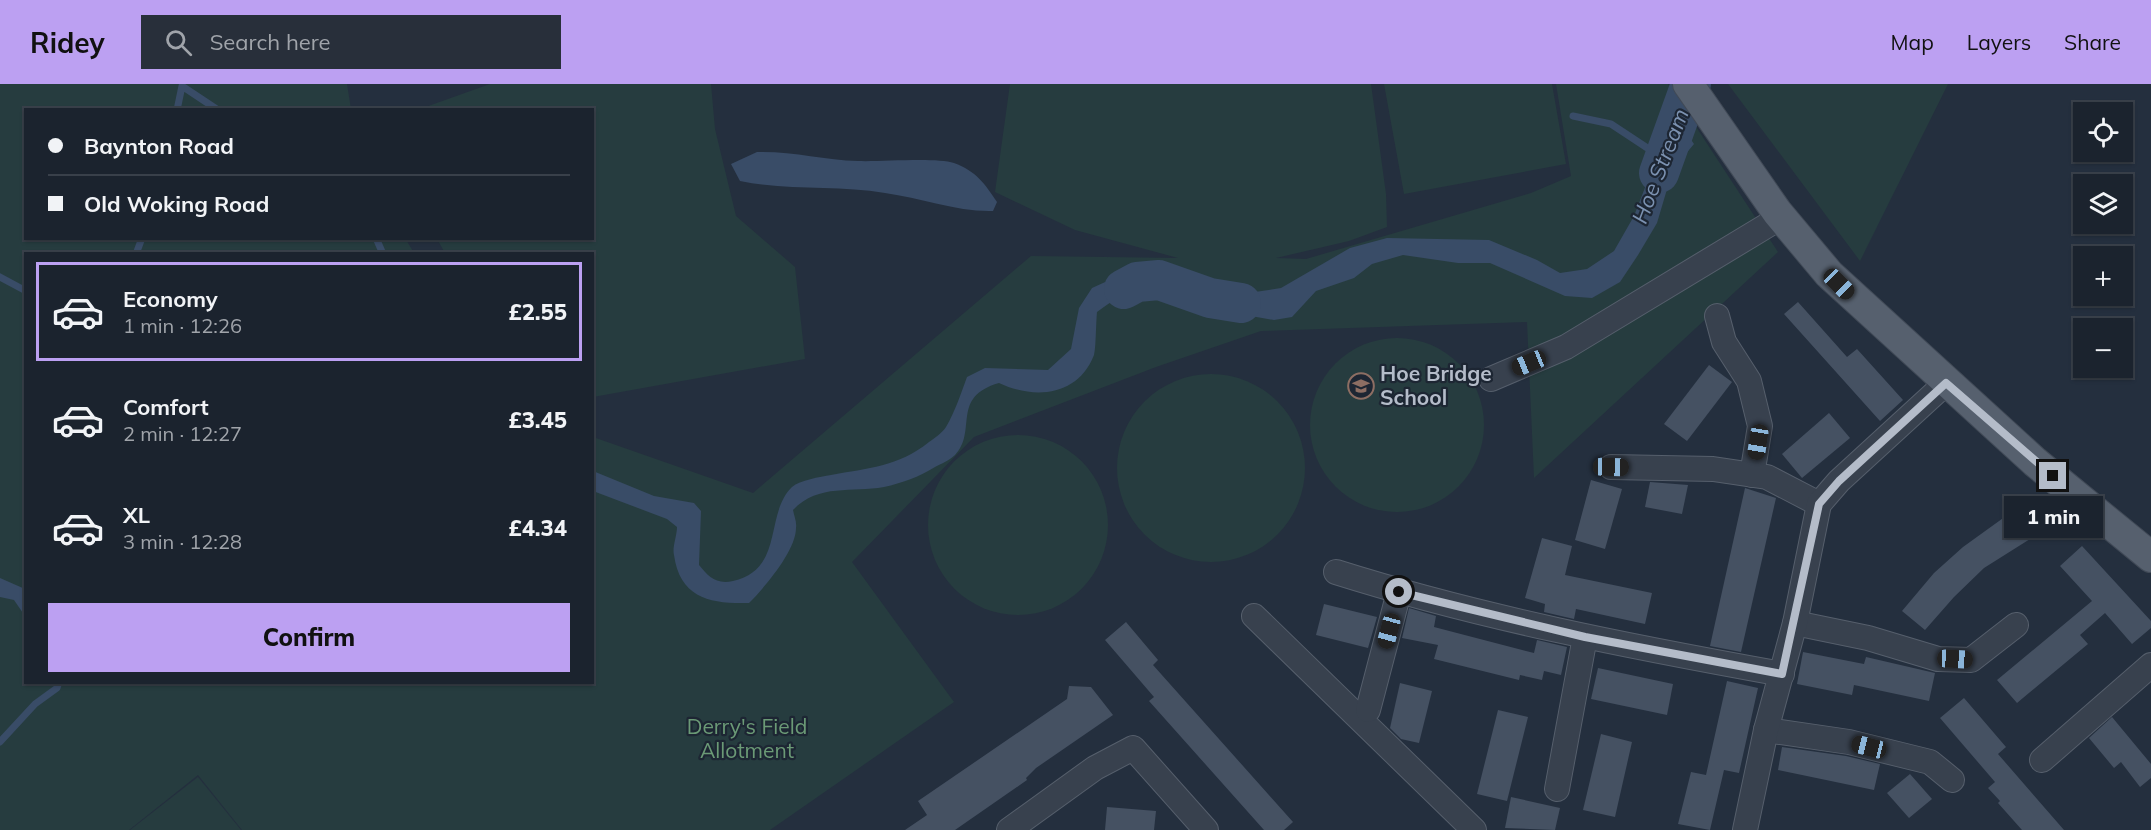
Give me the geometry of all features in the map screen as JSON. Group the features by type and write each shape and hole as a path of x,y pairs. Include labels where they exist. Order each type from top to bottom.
{"main road":[{"path":"1688,84 1722,136 1781,217 1829,274 2035,462 2151,556"}],"street":[{"path":"1491,378 1566,347 1781,217"},
{"path":"1716,316 1724,342 1749,381 1760,426 1752,475"},
{"path":"1745,830 1766,730 1795,623 1819,504 1839,481 1946,383"},
{"path":"1611,467 1713,469 1767,477 1819,504"},
{"path":"1336,572 1399,592 1585,637 1782,674"},
{"path":"1368,710 1399,592"},
{"path":"1254,616 1474,830"},
{"path":"1795,623 1868,638 1938,658 1971,660 2016,625"},
{"path":"1557,789 1585,637"},
{"path":"2042,760 2151,665"},
{"path":"1766,730 1849,742 1930,762 1952,780"},
{"path":"1010,830 1095,768 1133,748 1206,830"}],"green space":[{"name":"Derry's Field Allotment","path":"0,84 347,84 351,108 24,108 24,240 406,240 413,252 24,252 24,684 594,684 594,437 753,493 1031,256 1178,258 1075,230 995,192 1010,84 1371,84 1386,194 1387,227 1349,241 1276,258 1306,259 1531,193 1571,176 1556,84 1668,84 1778,252 1534,478 1527,322 1261,331 1156,367 974,437 852,562 954,702 770,830 242,830 198,775 129,830 0,830"},
{"path":"490,84 711,84 715,129 736,216 795,267 805,359 594,397 594,252 444,252 438,240 594,240 594,108 423,108"},
{"path":"1384,84 1552,84 1566,164 1404,194"},
{"path":"1728,84 1948,84 1860,261"},
{"path":"1397,338 1430,345 1445,353 1458,364 1469,377 1477,392 1484,425 1477,458 1469,473 1458,486 1445,497 1430,505 1397,512 1364,505 1349,497 1336,486 1325,473 1317,458 1310,425 1317,392 1325,377 1336,364 1349,353 1364,345"},
{"path":"1202,374 1220,374 1247,381 1278,401 1298,432 1305,468 1298,504 1278,535 1247,555 1220,562 1202,562 1167,551 1151,541 1138,528 1121,495 1117,477 1117,459 1128,424 1138,408 1151,395 1184,378"},
{"path":"1018,435 1052,442 1068,450 1082,461 1093,475 1101,491 1108,525 1101,559 1093,575 1082,589 1068,600 1052,608 1018,615 984,608 968,600 954,589 943,575 935,559 928,525 935,491 943,475 954,461 968,450 984,442"},
{"path":"198,777 241,830 130,830"}],"water":[{"path":"1670,109 1694,144 1673,169 1657,223 1638,255 1620,282 1592,298 1565,296 1490,263 1458,263 1403,255 1372,264 1354,278 1316,291 1292,317 1274,320 1183,304 1191,279 1202,285 1255,292 1281,288 1350,248 1387,238 1489,240 1537,260 1560,273 1587,269 1614,251 1634,216 1653,167"},
{"path":"757,152 858,161 946,161 962,166 974,174 997,202 993,211 980,211 867,191 776,186 740,181 731,164"},
{"path":"1151,268 1181,274 1172,304 1133,294 1108,304 1097,312 1094,355 1087,369 1077,379 1054,391 1027,392 999,383 984,389 975,397 970,406 965,436 955,455 917,477 872,489 825,492 803,502 793,510 796,526 791,547 770,579 749,603 711,600 691,590 677,570 674,549 677,527 667,519 594,491 594,471 654,496 694,503 701,511 699,565 709,576 722,582 749,575 760,565 767,553 778,511 792,487 810,479 870,468 906,457 946,427 967,377 985,368 1048,370 1071,349 1079,308 1092,288 1125,273"},
{"path":"0,578 24,589 24,615 14,600 0,597"}],"building":[{"path":"1798,302 1847,357 1857,349 1903,400 1880,421 1784,314"},
{"path":"1709,365 1732,382 1687,441 1664,424"},
{"path":"1829,413 1850,438 1802,478 1782,454"},
{"path":"1591,480 1622,489 1605,549 1575,540"},
{"path":"1650,482 1688,485 1682,514 1645,507"},
{"path":"1745,488 1776,498 1741,652 1710,646"},
{"path":"2034,500 2049,527 1984,568 1925,630 1902,611 1934,573 1963,547 2006,516"},
{"path":"1542,538 1572,546 1565,575 1652,593 1645,624 1576,609 1574,619 1544,612 1545,604 1525,598"},
{"path":"2082,546 2151,621 2151,628 2132,644 2105,613 2080,635 2088,644 2017,703 1997,680 2092,601 2060,566"},
{"path":"1324,604 1377,617 1368,648 1316,635"},
{"path":"1409,608 1436,616 1434,627 1534,653 1537,640 1567,647 1561,675 1544,671 1542,680 1520,675 1519,680 1434,659 1438,645 1402,638"},
{"path":"1126,622 1158,660 1153,665 1293,822 1284,830 1264,830 1149,701 1154,697 1105,640"},
{"path":"1803,652 1864,664 1866,657 1935,673 1929,701 1854,685 1852,695 1797,684"},
{"path":"1598,668 1673,684 1667,715 1591,699"},
{"path":"1727,681 1758,688 1739,773 1724,770 1710,830 1678,824 1691,772 1706,775"},
{"path":"1400,683 1432,691 1419,743 1401,739 1390,728"},
{"path":"1069,686 1091,687 1113,715 1036,768 1026,778 1027,780 955,830 905,830 927,815 918,801 1067,699"},
{"path":"1964,698 2006,747 1998,754 2064,830 2022,830 1998,803 2000,801 1988,788 1995,782 1940,718"},
{"path":"1498,710 1528,717 1507,801 1477,794"},
{"path":"2112,717 2151,764 2151,778 2140,787 2121,762 2114,768 2089,738"},
{"path":"1601,734 1632,742 1615,817 1583,810"},
{"path":"1782,747 1846,756 1880,764 1874,790 1778,770"},
{"path":"1910,774 1932,799 1909,818 1887,793"},
{"path":"1511,797 1560,808 1555,830 1505,828"},
{"path":"1107,807 1156,811 1154,830 1105,830"}],"waterway":[{"name":"Hoe Stream","path":"1659,173 1691,84"},
{"path":"177,108 182,86 215,108"},
{"path":"1573,116 1611,124 1664,159"},
{"path":"137,252 141,240"},
{"path":"377,240 382,252"},
{"path":"0,277 24,290"},
{"name":"Hoe Stream","path":"1124,289 1137,282 1159,280 1210,298 1241,303"},
{"path":"0,742 35,704 57,688 58,684"}],"place":[{"name":"Hoe Bridge School","path":"1361,386"}],"route":[{"path":"1399,592 1585,637 1782,674 1795,623 1819,504 1839,481 1946,383 2053,476"}]}
